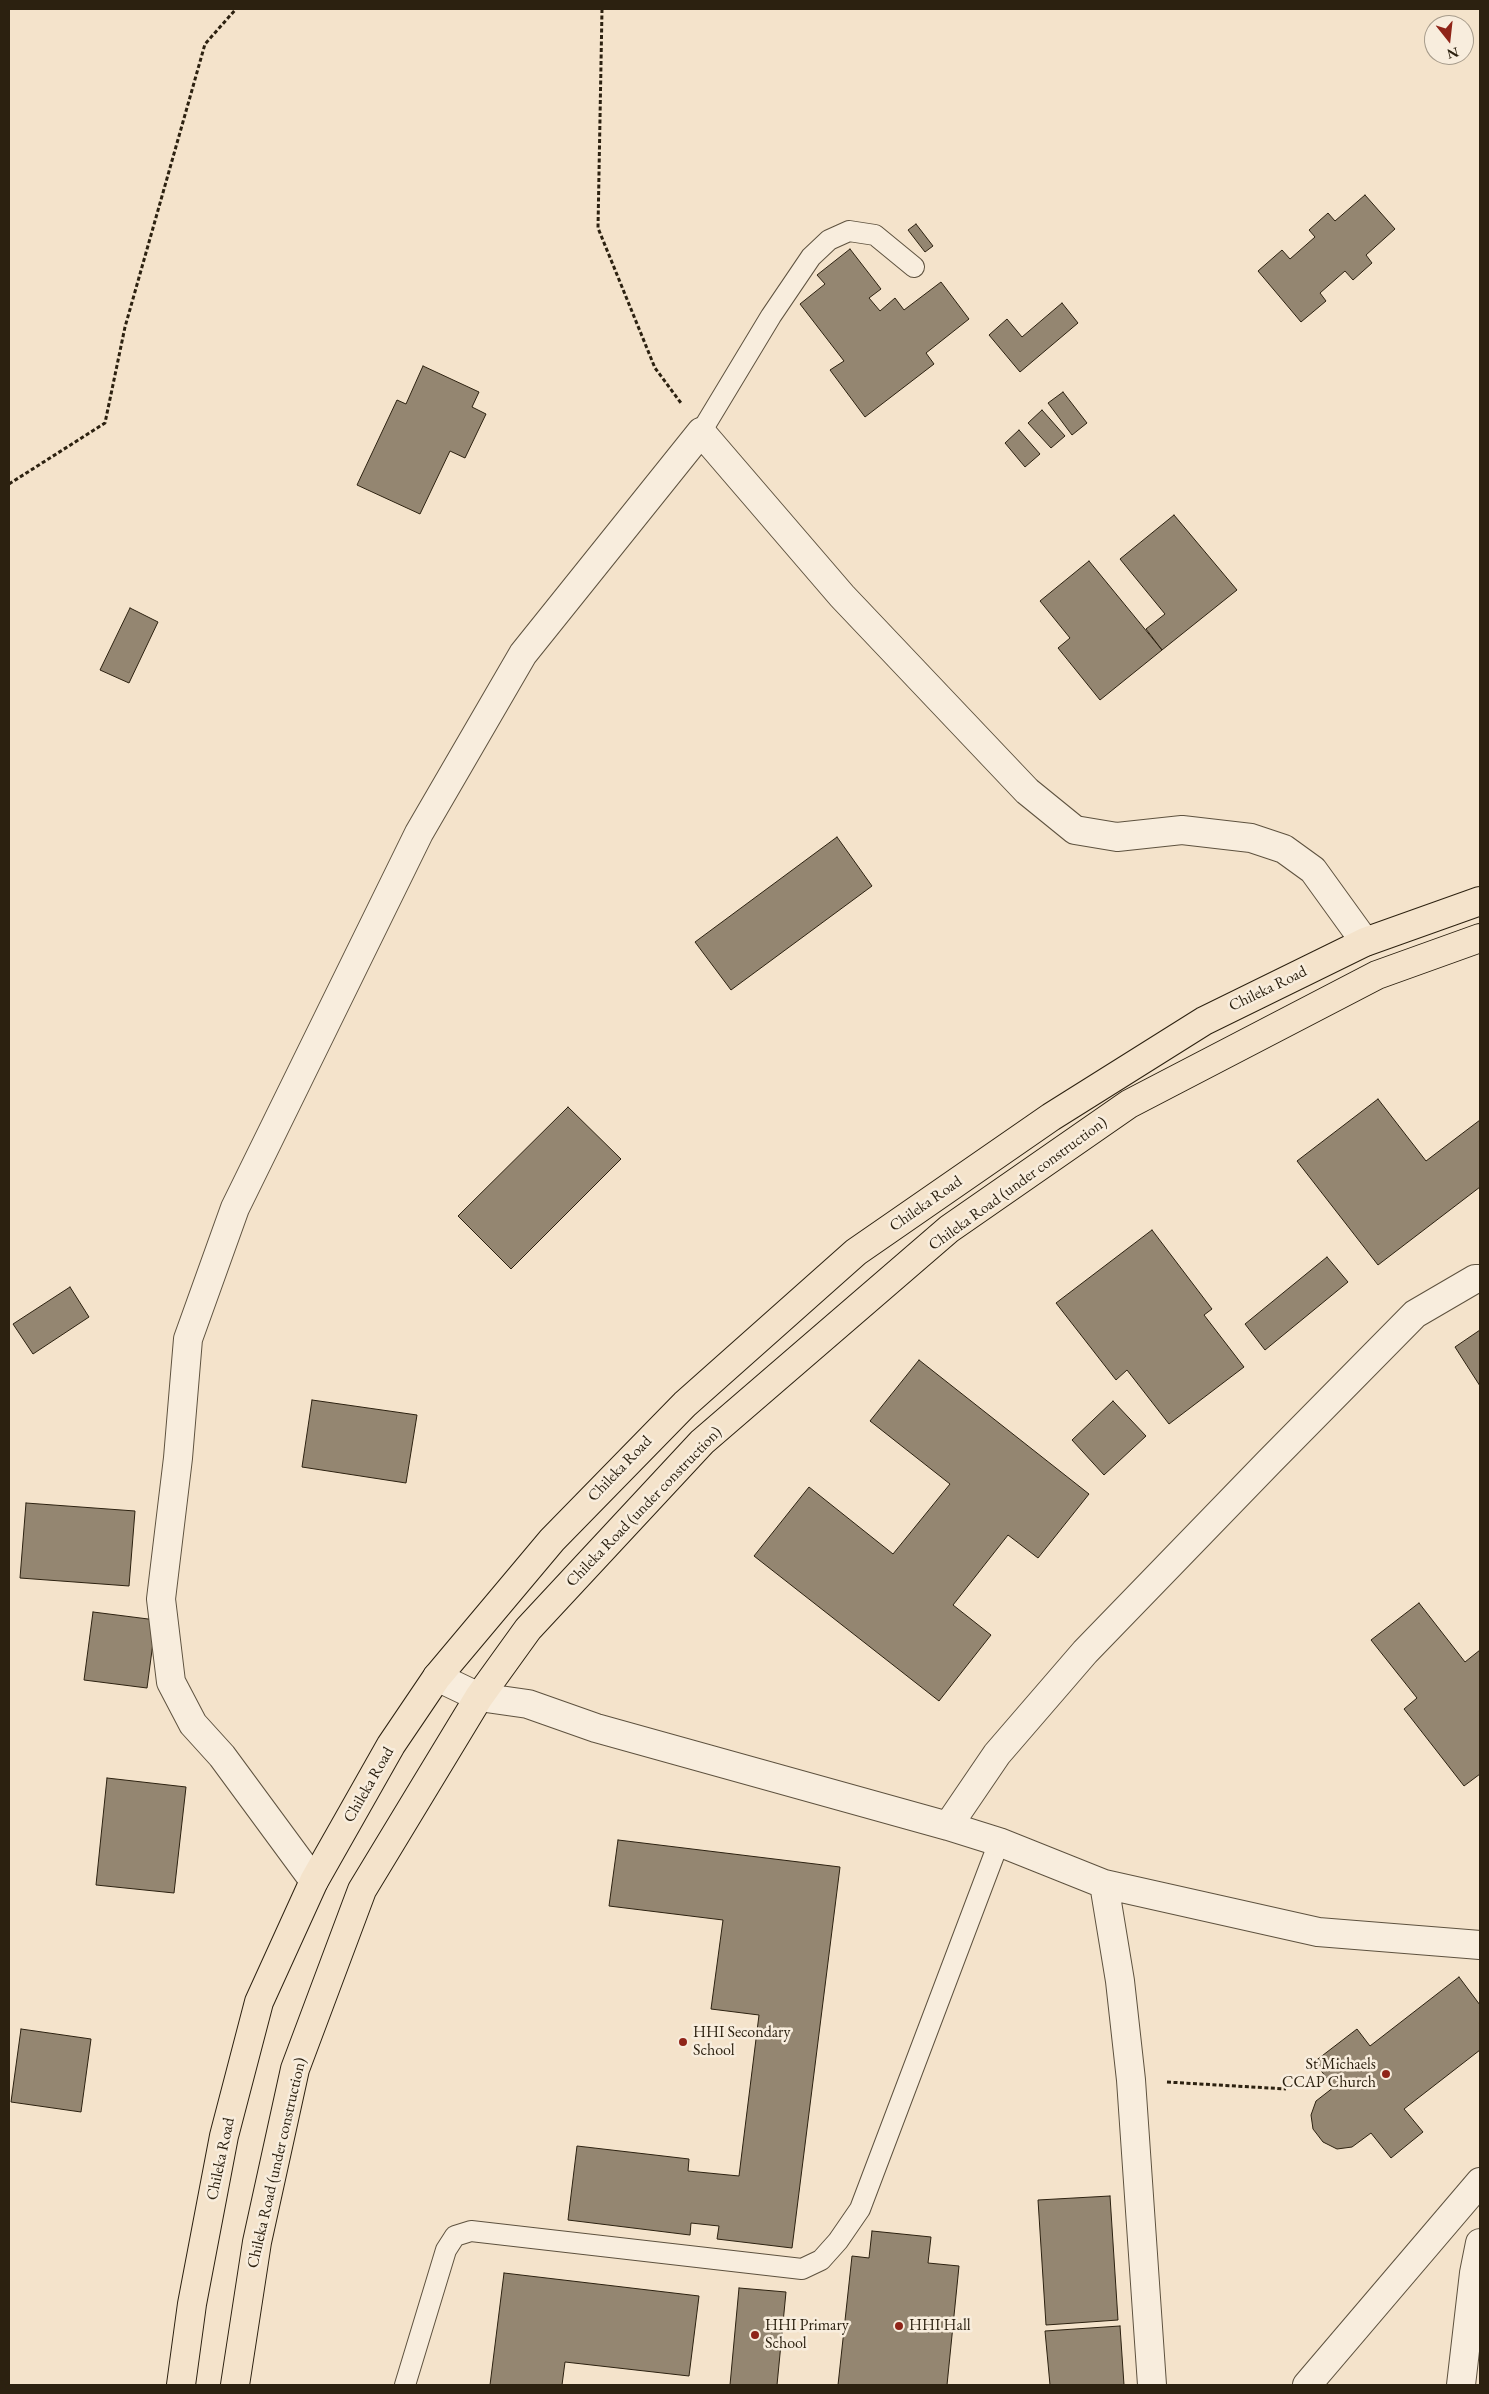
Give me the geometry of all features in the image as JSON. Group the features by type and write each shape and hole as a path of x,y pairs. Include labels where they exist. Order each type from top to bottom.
{"highway":[{"name":"Chileka Road","path":"181,2385 192,2304 224,2136 259,2002 314,1881 391,1745 437,1677 552,1540 684,1404 856,1252 1051,1117 1204,1021 1365,942 1480,901"},
{"name":"Chileka Road (under construction)","path":"235,2385 257,2242 295,2069 362,1890 479,1697 528,1629 702,1442 949,1229 1129,1104 1377,975 1480,938"}],"street":[{"path":"314,1881 222,1756 193,1724 171,1682 161,1599 178,1458 188,1339 235,1208 424,825 523,654 701,432 849,603 1027,791 1075,830 1117,836 1182,830 1252,838 1284,849 1313,870 1365,942"},
{"path":"948,1826 998,1754 1085,1652 1249,1483 1415,1314 1475,1279 1480,1279"},
{"path":"437,1677 479,1697 528,1704 596,1728 948,1826 999,1842 1104,1884 1318,1932 1480,1945"},
{"path":"1104,1884 1120,1981 1131,2080 1152,2385"},
{"path":"1307,2385 1480,2182"},
{"path":"1461,2385 1474,2274 1480,2243"}],"lane":[{"path":"701,432 770,316 811,257 829,240 849,231 875,235 914,267"},
{"path":"405,2385 446,2250 455,2236 471,2231 802,2269 821,2260 838,2241 860,2209 999,1842"}],"path":[{"path":"9,484 105,423 125,327 205,44 236,9"},
{"path":"602,9 598,228 655,368 701,432"},
{"path":"1131,2080 1286,2089"}],"building":[{"path":"1365,195 1395,229 1366,255 1372,263 1353,280 1345,271 1320,293 1326,301 1301,322 1258,271 1282,250 1290,259 1315,237 1309,230 1328,213 1335,221"},
{"path":"916,224 933,246 925,252 908,230"},
{"path":"850,249 881,289 869,298 880,311 895,298 904,310 941,282 969,319 926,353 934,364 865,417 830,370 844,361 800,304 825,284 817,275"},
{"path":"1062,303 1078,323 1020,372 989,335 1007,319 1022,337"},
{"path":"423,366 479,392 472,407 486,414 465,458 450,451 420,514 357,485 397,400 406,404"},
{"path":"1063,392 1087,423 1072,435 1048,403"},
{"path":"1042,410 1065,436 1051,448 1028,423"},
{"path":"1019,430 1040,454 1025,467 1005,443"},
{"path":"1174,515 1237,590 1162,650 1146,629 1165,614 1120,559"},
{"path":"1089,561 1162,650 1100,700 1058,648 1070,638 1040,601"},
{"path":"130,608 158,622 129,683 100,670"},
{"path":"837,837 872,886 731,990 695,942"},
{"path":"1378,1099 1426,1161 1480,1120 1480,1187 1378,1265 1297,1161"},
{"path":"568,1107 621,1159 511,1269 458,1216"},
{"path":"1152,1230 1212,1309 1204,1315 1244,1367 1169,1424 1127,1370 1116,1380 1056,1303"},
{"path":"1327,1257 1348,1282 1265,1350 1245,1324"},
{"path":"70,1287 89,1317 33,1354 13,1324"},
{"path":"1480,1330 1480,1386 1455,1347"},
{"path":"919,1360 1089,1494 1038,1558 1008,1535 953,1605 991,1635 939,1701 754,1556 809,1487 893,1554 950,1484 870,1421"},
{"path":"312,1400 417,1415 406,1483 302,1467"},
{"path":"1113,1401 1146,1436 1104,1475 1072,1440"},
{"path":"26,1503 135,1511 129,1586 20,1578"},
{"path":"1419,1603 1465,1662 1480,1650 1480,1774 1464,1786 1404,1709 1417,1698 1371,1640"},
{"path":"93,1612 156,1620 147,1688 84,1680"},
{"path":"107,1778 186,1787 174,1893 96,1885"},
{"path":"618,1840 840,1867 792,2248 717,2239 719,2226 691,2223 690,2235 568,2220 577,2146 689,2159 688,2171 739,2176 759,2015 711,2009 723,1920 609,1906"},
{"name":"St Michaels CCAP Church","path":"1459,1977 1480,2005 1480,2050 1404,2109 1423,2132 1391,2158 1371,2133 1352,2147 1337,2149 1323,2142 1313,2129 1311,2115 1316,2101 1334,2087 1314,2062 1357,2029 1370,2046"},
{"path":"21,2029 91,2039 81,2112 11,2102"},
{"path":"1110,2196 1118,2320 1046,2325 1038,2200"},
{"name":"HHI Hall","path":"872,2231 931,2237 928,2263 959,2266 947,2385 838,2385 852,2256 869,2258"},
{"path":"504,2273 699,2296 689,2376 565,2362 562,2385 490,2385"},
{"path":"739,2288 786,2292 777,2385 730,2385"},
{"path":"1120,2326 1124,2385 1050,2385 1045,2331"}],"place":[{"name":"HHI Secondary School","path":"683,2042"},
{"name":"St Michaels CCAP Church","path":"1386,2074"},
{"name":"HHI Hall","path":"899,2326"},
{"name":"HHI Primary School","path":"755,2335"}]}
